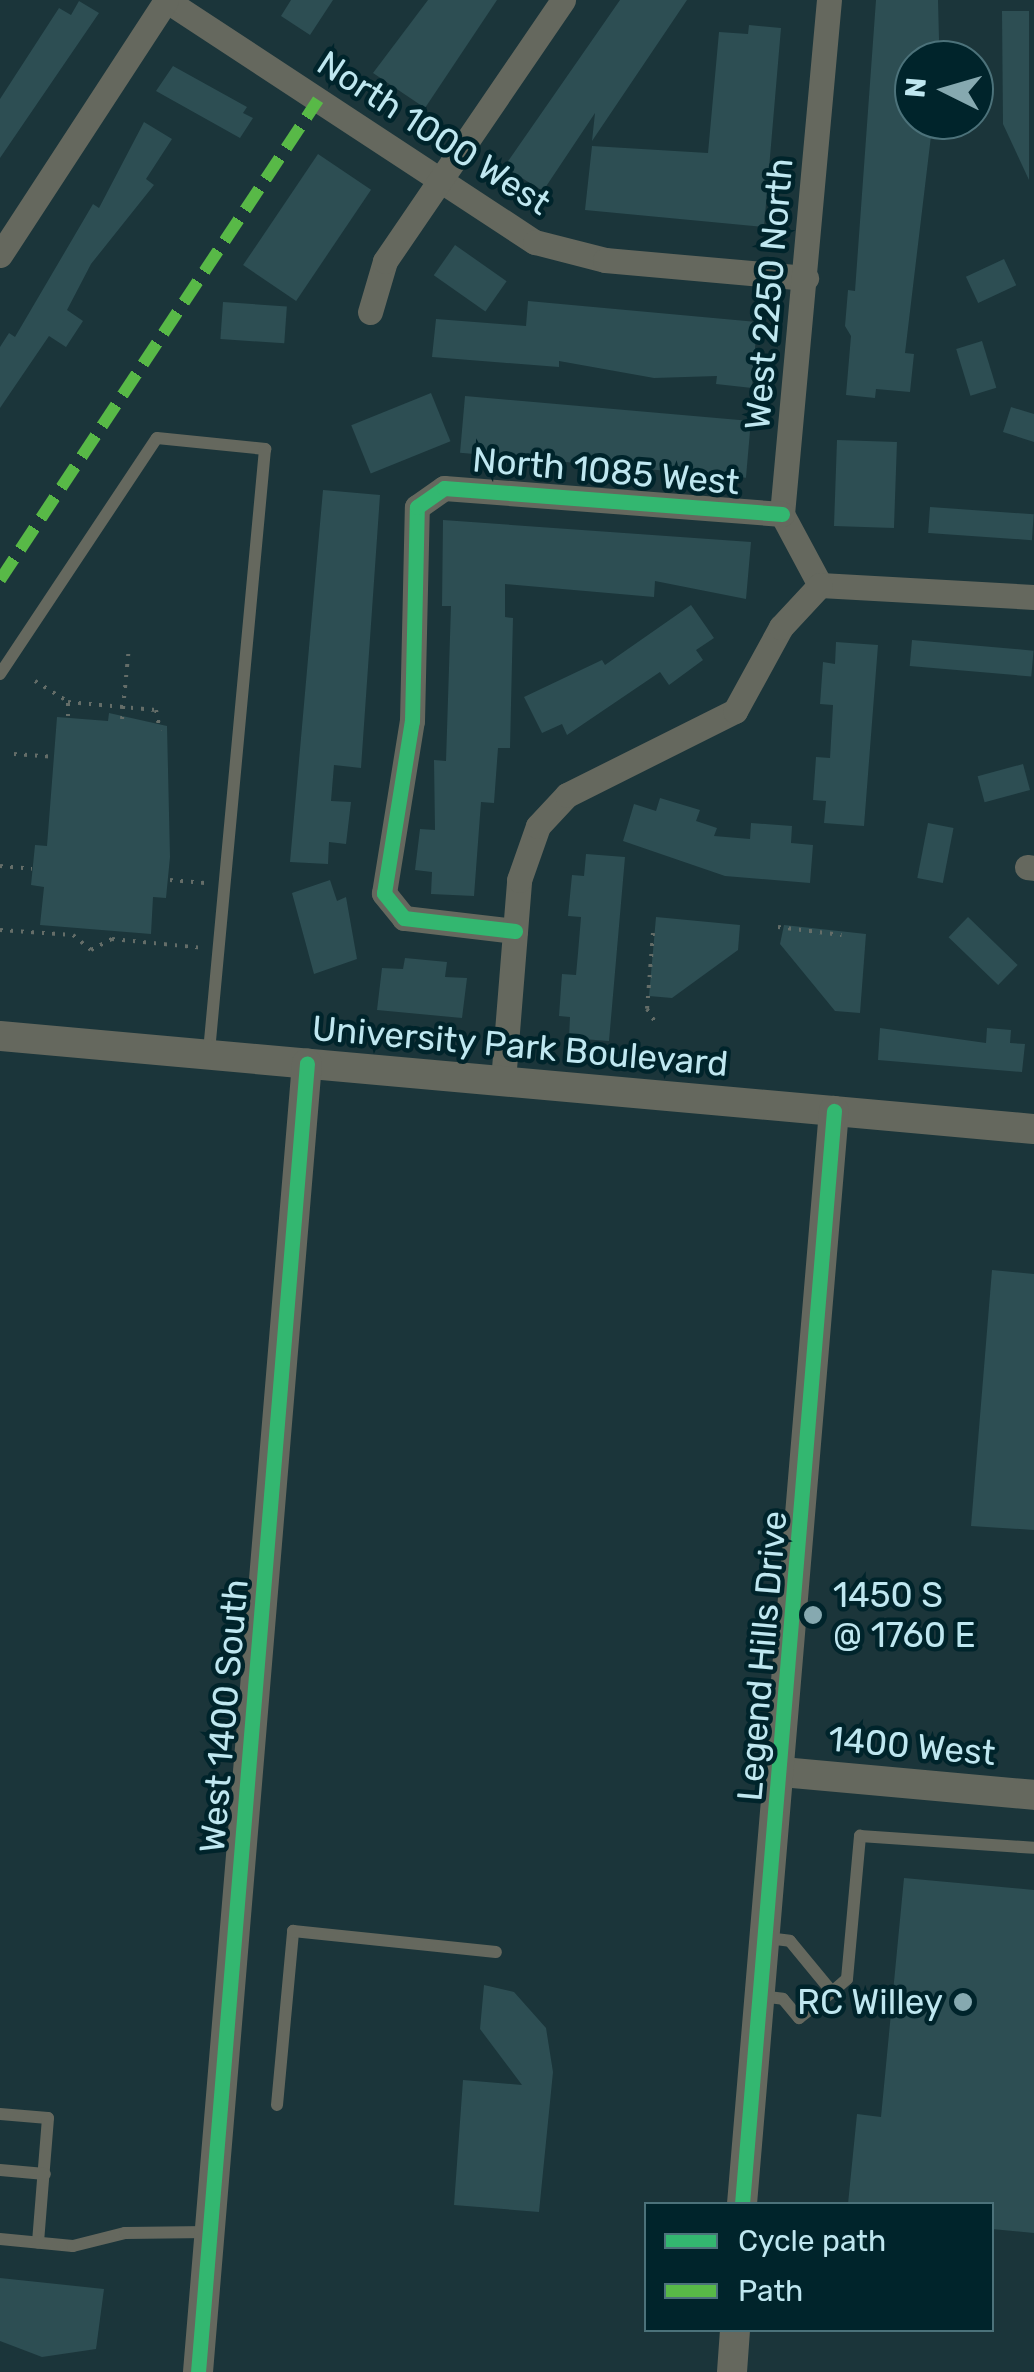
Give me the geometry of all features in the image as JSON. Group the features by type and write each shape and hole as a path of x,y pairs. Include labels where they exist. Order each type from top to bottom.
{"street":[{"name":"North 1000 West","path":"166,0 439,180 566,254 806,278"},
{"path":"0,255 166,0"},
{"path":"370,312 384,261 563,0"},
{"name":"West 2250 North","path":"782,514 828,0"},
{"name":"North 1085 West","path":"515,932 418,921 390,909 383,876 415,679 414,520 426,494 444,488 782,514"},
{"path":"782,514 820,585"},
{"path":"820,585 1034,597"},
{"path":"503,1081 525,852 567,795 734,711 781,627 820,585"},
{"name":"University Park Boulevard","path":"0,1036 1034,1129"},
{"name":"West 1400 South","path":"198,2372 307,1064"},
{"name":"Legend Hills Drive","path":"742,2202 782,1772 834,1111"},
{"name":"1400 West","path":"782,1772 1034,1795"},
{"path":"732,2372 734,2332"}],"lane":[{"path":"0,674 157,438 265,449 208,1055"},
{"path":"760,1996 783,1999 798,2018 847,1979 860,1836 1034,1848"},
{"path":"277,2105 293,1932 496,1952"},
{"path":"766,1938 790,1941 832,1992"},
{"path":"0,2114 48,2118 38,2243"},
{"path":"0,2170 45,2174"},
{"path":"0,2240 38,2243 210,2232"}],"path":[{"path":"122,718 129,646"},
{"path":"35,681 68,702 160,712 160,732"},
{"path":"68,702 68,716"},
{"path":"14,754 53,758"},
{"path":"0,866 32,869"},
{"path":"170,880 208,883"},
{"path":"778,927 841,934"},
{"path":"0,930 73,935 91,950 112,939 202,948"},
{"path":"653,933 647,1009 654,1022"}],"building":[{"path":"291,0 333,0 310,35 281,16"},
{"path":"428,0 497,0 425,108 373,73"},
{"path":"620,0 687,0 592,141 595,113 543,191 504,167"},
{"path":"876,0 938,0 939,40 894,40 894,140 931,140 905,353 914,354 910,392 876,389 875,398 846,395 851,336 845,326 848,290 855,291"},
{"path":"79,1 99,13 0,158 0,99 59,8 71,15"},
{"path":"1002,11 1029,11 1029,180 1003,124"},
{"path":"749,25 781,28 764,227 585,210 592,146 708,153 719,32 748,34"},
{"path":"173,66 247,107 243,113 253,118 240,138 156,91"},
{"path":"144,122 172,139 146,179 154,185 91,264 67,310 83,321 66,347 49,336 0,408 0,347 9,333 15,337 93,204 99,208"},
{"path":"318,154 371,190 296,301 243,265"},
{"path":"455,245 507,281 485,311 434,275"},
{"path":"1004,259 1016,285 978,303 966,277"},
{"path":"528,301 757,322 752,388 716,384 717,376 654,378 559,361 559,367 432,357 436,319 526,326"},
{"path":"223,302 287,306 284,343 220,339"},
{"path":"982,341 996,388 971,396 956,349"},
{"path":"431,393 450,441 371,473 351,425"},
{"path":"465,396 751,421 746,478 460,453"},
{"path":"1011,407 1034,414 1034,442 1003,432"},
{"path":"837,440 897,442 894,528 834,526"},
{"path":"323,490 380,495 361,768 334,765 331,801 351,802 346,844 329,842 328,864 290,862"},
{"path":"930,507 1034,514 1032,540 928,533"},
{"path":"443,520 751,542 746,599 655,581 654,597 505,584 505,617 513,618 510,748 498,748 494,803 481,802 474,896 431,894 432,872 415,870 420,829 435,830 434,760 446,761 451,606 442,606"},
{"path":"691,605 714,638 696,650 703,660 669,685 660,672 567,735 562,724 542,733 524,697 602,660 605,665"},
{"path":"912,640 1034,651 1031,677 910,666"},
{"path":"836,642 878,645 864,826 824,823 826,801 813,800 816,757 830,758 833,705 820,704 823,662 835,664"},
{"path":"109,713 167,726 170,857 166,898 153,897 151,934 40,925 44,887 31,885 35,845 47,846 57,717 108,721"},
{"path":"1023,764 1030,790 985,802 978,776"},
{"path":"660,798 700,810 696,821 717,828 714,836 750,839 751,823 792,826 791,843 813,845 810,883 725,876 623,841 634,804 656,811"},
{"path":"928,823 954,828 943,883 917,878"},
{"path":"586,854 625,857 609,1041 569,1038 570,1017 559,1016 562,974 576,975 581,917 568,916 572,875 584,876"},
{"path":"330,880 337,901 346,897 357,959 314,974 292,893"},
{"path":"656,917 740,925 738,950 672,998 649,996"},
{"path":"968,917 1018,965 998,985 949,937"},
{"path":"784,925 866,934 860,1013 835,1011 780,944"},
{"path":"405,958 447,962 445,977 467,978 462,1018 377,1010 382,968 403,969"},
{"path":"880,1028 986,1043 987,1028 1011,1030 1010,1043 1025,1044 1022,1072 878,1060"},
{"path":"992,1270 1034,1274 1034,1530 971,1526"},
{"name":"RC Willey","path":"904,1878 1034,1890 1034,2233 994,2229 994,2202 848,2202 857,2114 881,2117"},
{"path":"484,1985 514,1992 546,2028 553,2072 539,2212 454,2205 463,2080 522,2085 480,2029"},
{"path":"0,2278 104,2289 96,2349 42,2357 0,2341"}],"marked path":[{"path":"0,580 318,100"}],"cycle path":[{"path":"515,931 404,918 384,893 412,721 417,507 444,488 782,514"},
{"path":"198,2372 307,1064"},
{"path":"742,2202 834,1111"}],"place":[{"name":"1450 S @ 1760 E","path":"813,1615"},
{"name":"RC Willey","path":"963,2002"}]}
